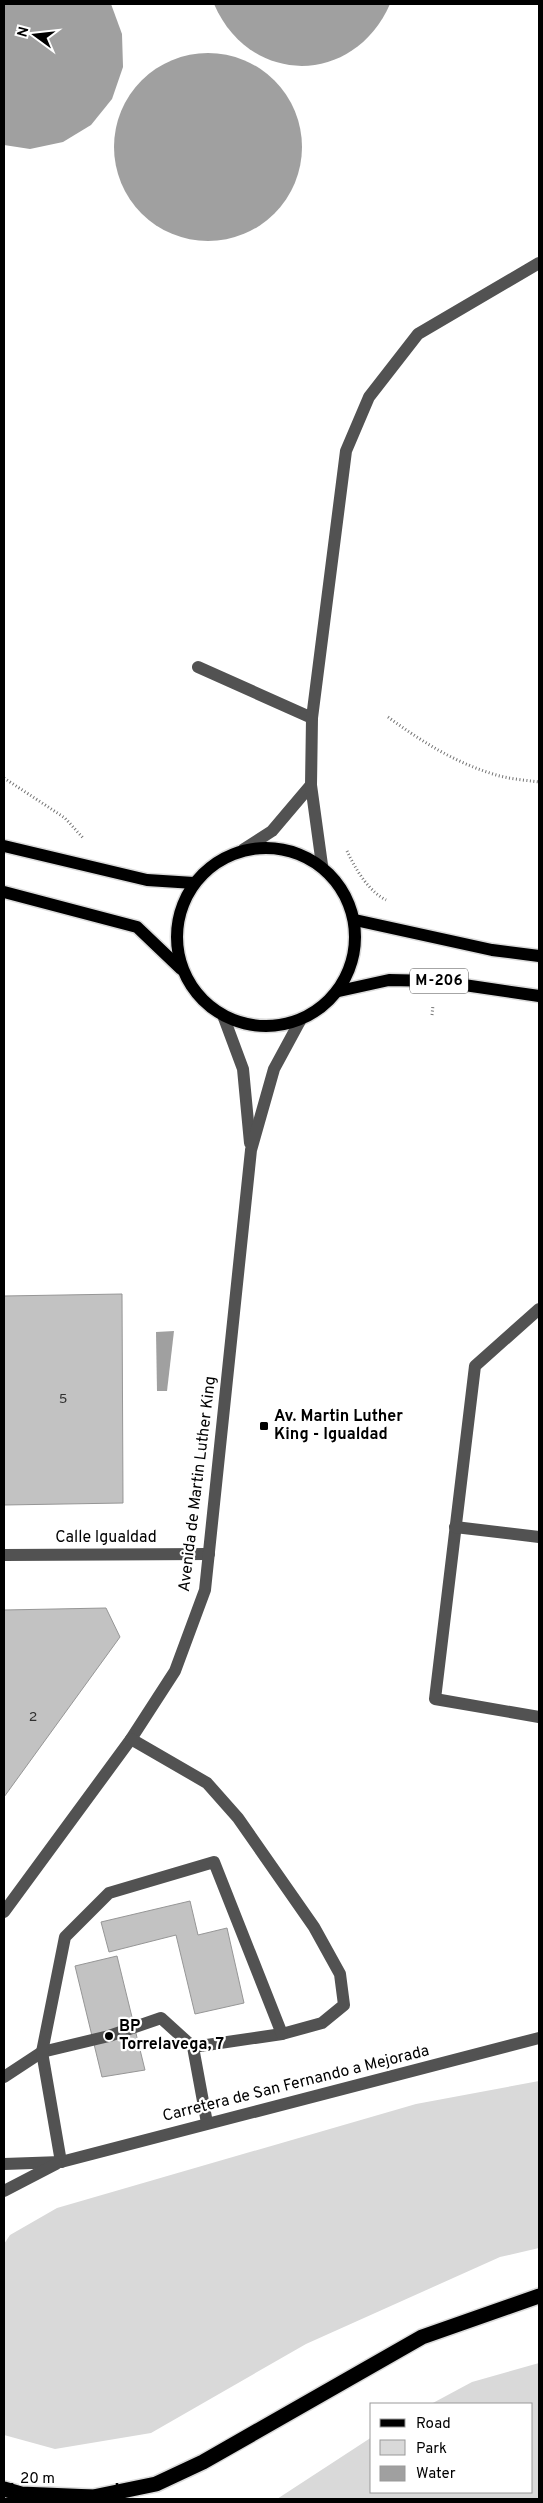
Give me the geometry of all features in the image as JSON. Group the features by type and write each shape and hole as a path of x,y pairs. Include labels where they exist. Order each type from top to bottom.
{"highway":[{"path":"4,2489 21,2494 93,2497 156,2484 203,2462 422,2337 539,2296"}],"main road":[{"path":"4,846 147,880 194,883"},
{"name":"M-206","path":"182,969 177,926 194,883 222,858 244,849 284,848 322,865 337,881 355,920 354,958 339,991"},
{"name":"M-206","path":"4,892 137,927 182,969 193,990 224,1018 263,1028 300,1021 339,991 389,980 436,981 539,996"},
{"name":"M-206","path":"355,920 492,950 539,956"}],"street":[{"path":"322,865 311,785 312,718 346,451 369,397 418,334 539,263"},
{"path":"198,667 312,718"},
{"path":"244,849 272,831 311,785"},
{"path":"224,1018 243,1069 251,1150"},
{"path":"251,1150 274,1069 300,1021"},
{"name":"Avenida de Martin Luther King","path":"4,1912 131,1739 175,1671 205,1590 251,1150"},
{"path":"539,1309 475,1366 435,1699 539,1717"},
{"path":"455,1528 539,1537"},
{"name":"Calle Igualdad","path":"4,1555 208,1554"},
{"path":"131,1739 207,1782 238,1818 314,1927 340,1974 344,2005 322,2023 282,2034 193,2048"},
{"path":"60,2162 42,2052 65,1937 108,1893 214,1862 282,2034"},
{"path":"4,2077 42,2052 110,2036 161,2018 193,2048 208,2123"},
{"name":"Carretera de San Fernando a Mejorada","path":"60,2162 539,2038"},
{"path":"4,2164 60,2162"},
{"path":"4,2191 60,2162"}],"path":[{"path":"388,717 419,740 447,756 495,775 539,782"},
{"path":"4,778 65,818 88,843"},
{"path":"346,849 361,876 379,897 394,904"}],"green space":[{"path":"539,2081 539,2248 500,2257 306,2344 151,2433 55,2449 4,2435 4,2244 10,2235 57,2208 416,2104"},
{"path":"539,2363 539,2499 277,2499 370,2438 370,2493 533,2493 533,2403 433,2403 472,2382"}],"water":[{"path":"4,4 111,4 122,34 123,67 112,99 91,125 63,142 30,149 4,145"},
{"path":"214,4 390,4 374,31 352,50 328,62 302,66 276,62 252,51 230,31"},
{"path":"217,53 244,60 275,80 295,111 301,129 301,165 295,183 275,214 244,234 226,240 199,241 190,240 164,230 148,220 135,207 121,183 115,165 114,138 115,129 125,103 135,87 148,74 172,60 190,54"},
{"path":"174,1331 167,1391 157,1391 156,1332"}],"building":[{"path":"122,1294 123,1503 4,1505 4,1296"},
{"path":"106,1608 120,1637 4,1797 4,1610"},
{"path":"190,1901 198,1935 227,1928 244,2003 195,2014 176,1935 109,1952 101,1922"},
{"path":"117,1956 145,2070 102,2077 75,1966"}],"place":[{"name":"Av. Martin Luther King - Igualdad","path":"264,1426"},
{"name":"BP Torrelavega, 7","path":"109,2036"}]}
